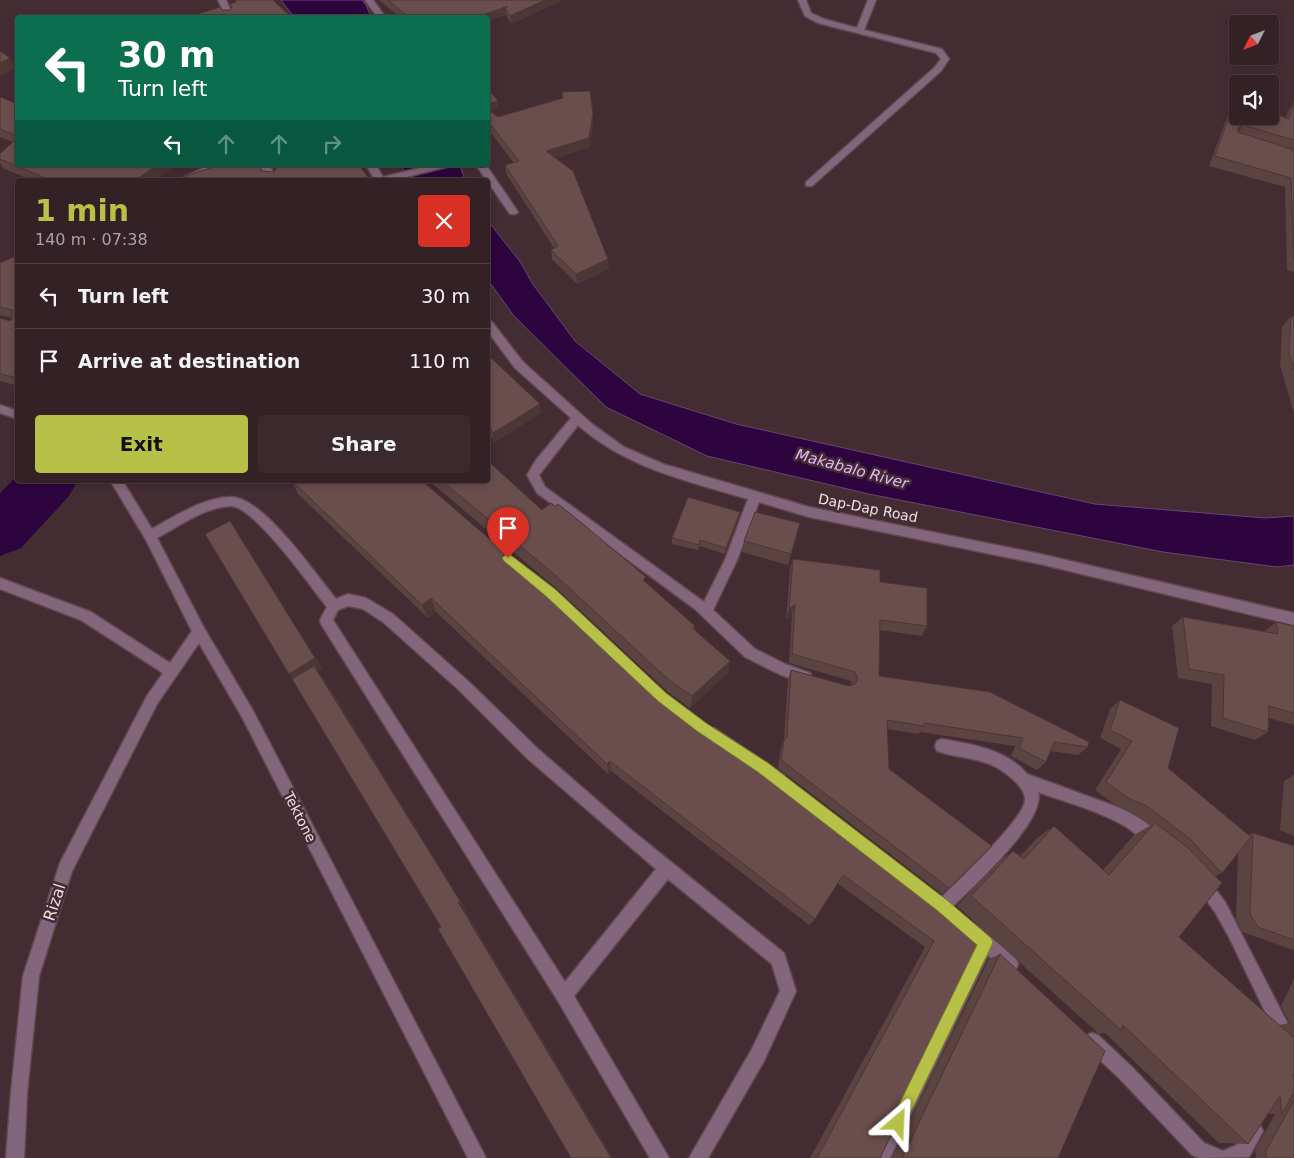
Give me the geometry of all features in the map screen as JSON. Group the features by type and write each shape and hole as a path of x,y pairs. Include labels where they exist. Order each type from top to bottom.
{"street":[{"path":"222,0 229,15"},
{"path":"369,0 380,15"},
{"path":"802,0 808,14 821,22 860,30 938,52 945,59 938,70 809,184"},
{"path":"860,30 872,0"},
{"path":"188,178 213,167"},
{"path":"372,167 380,178"},
{"path":"389,178 434,167"},
{"path":"482,167 490,178"},
{"path":"490,179 512,212"},
{"name":"Dap-Dap Road","path":"490,328 519,366 577,418 620,450 660,468 808,512 1040,559 1294,619"},
{"path":"0,409 15,414"},
{"path":"577,418 540,463 533,475 541,490 650,568 706,612 750,653 781,669 820,682"},
{"name":"Tektone","path":"118,483 150,536 200,632 247,713 477,1158"},
{"path":"706,612 731,560 756,496"},
{"path":"150,536 215,504 239,502 258,514 334,606"},
{"path":"0,583 86,616 171,671"},
{"path":"660,1158 564,995 326,620 334,606 348,600 366,604 388,618 464,686 533,754 666,869 778,959 788,991 777,1018 729,1108 698,1158"},
{"name":"Rizal","path":"15,1158 19,1093 31,976 65,868 152,700 200,632"},
{"path":"702,727 793,790"},
{"path":"942,746 972,750 997,760 1023,780 1116,813 1129,820 1164,847"},
{"path":"1021,975 986,942 939,903 1018,828 1032,802 1031,793 1023,780"},
{"path":"564,995 666,869"},
{"path":"1188,869 1208,889 1220,907 1294,1053"},
{"path":"881,1158 986,942"},
{"path":"1077,1027 1126,1074 1198,1149 1218,1158"},
{"path":"1227,1158 1243,1151 1261,1118"}],"water":[{"path":"281,0 362,0 370,15 292,15"},
{"path":"401,167 461,167 464,178 410,178"},
{"name":"Makabalo River","path":"490,224 521,263 532,283 575,341 640,394 736,424 1095,504 1265,518 1294,516 1294,565 1277,567 1163,552 869,494 707,456 606,407 514,316 490,283"}],"building":[{"path":"235,0 273,0 289,15 198,14 220,7 222,10 230,10 232,8 230,4 236,2"},
{"path":"388,0 545,0 510,16 505,8 508,6 482,15 406,15"},
{"path":"0,51 10,58 0,63"},
{"path":"490,91 498,101 490,103"},
{"path":"590,91 593,113 589,138 546,151 573,171 608,259 576,274 551,250 558,246 505,165 519,161 490,124 490,111 498,117 563,98 562,92"},
{"path":"0,97 15,103 15,135 0,129"},
{"path":"1294,102 1294,140 1243,125 1279,125 1279,115 1289,119"},
{"path":"1229,116 1229,125 1243,125 1238,128 1238,132 1294,150 1294,261 1291,178 1215,156"},
{"path":"15,140 15,165 0,159 0,154"},
{"path":"19,167 154,167 139,178 45,178"},
{"path":"214,167 260,167 262,171 274,172 276,169 274,167 360,167 369,178 179,178"},
{"path":"15,256 15,377 0,374 0,318 10,321 12,319 12,310 0,307 0,263"},
{"path":"1291,316 1294,317 1294,370 1289,354"},
{"path":"490,357 540,404 493,433 490,428"},
{"path":"490,463 542,510 551,503 555,506 558,504 646,577 643,580 695,626 692,628 730,661 692,696 669,680 554,574 445,483 490,483"},
{"path":"294,483 424,483 543,585 656,691 779,779 946,906 985,940 880,1158 817,1158 934,941 843,875 815,919 610,761 607,764 431,598 422,605"},
{"path":"688,497 740,512 726,548 700,540 699,545 672,538"},
{"path":"755,512 800,523 791,554 744,541"},
{"path":"230,521 315,658 289,674 205,534"},
{"path":"793,559 880,570 880,582 927,588 927,626 880,620 879,676 990,692 1089,742 1088,747 1054,742 1046,762 1019,748 1023,738 924,723 924,726 887,720 889,769 992,846 949,888 781,760 784,740 787,737 791,670 849,686 855,684 858,679 855,672 792,654 795,604 789,609"},
{"path":"1183,617 1278,634 1276,622 1294,626 1294,713 1269,706 1268,732 1223,718 1224,675 1189,669"},
{"path":"314,666 460,901 458,902 611,1158 571,1158 438,929 441,927 292,679"},
{"path":"1120,700 1179,728 1168,768 1251,837 1222,873 1190,839 1147,806 1128,798 1106,782 1132,741 1110,730"},
{"path":"1155,823 1187,847 1222,883 1179,937 1293,1037 1294,1035 1294,1092 1282,1114 1280,1096 1248,1144 1123,1025 1121,1030 971,896 1013,851 1024,859 1054,826 1109,875"},
{"path":"1253,833 1294,846 1294,940 1258,927 1250,914"},
{"path":"1000,954 1105,1051 1058,1158 902,1158"},
{"path":"1294,1100 1294,1158 1266,1158 1266,1151"}],"waterway":[{"path":"0,531 46,483"}],"route":[{"path":"508,558 551,593 600,641 662,697 702,727 763,768 838,824 986,942 976,966 898,1123"}]}
